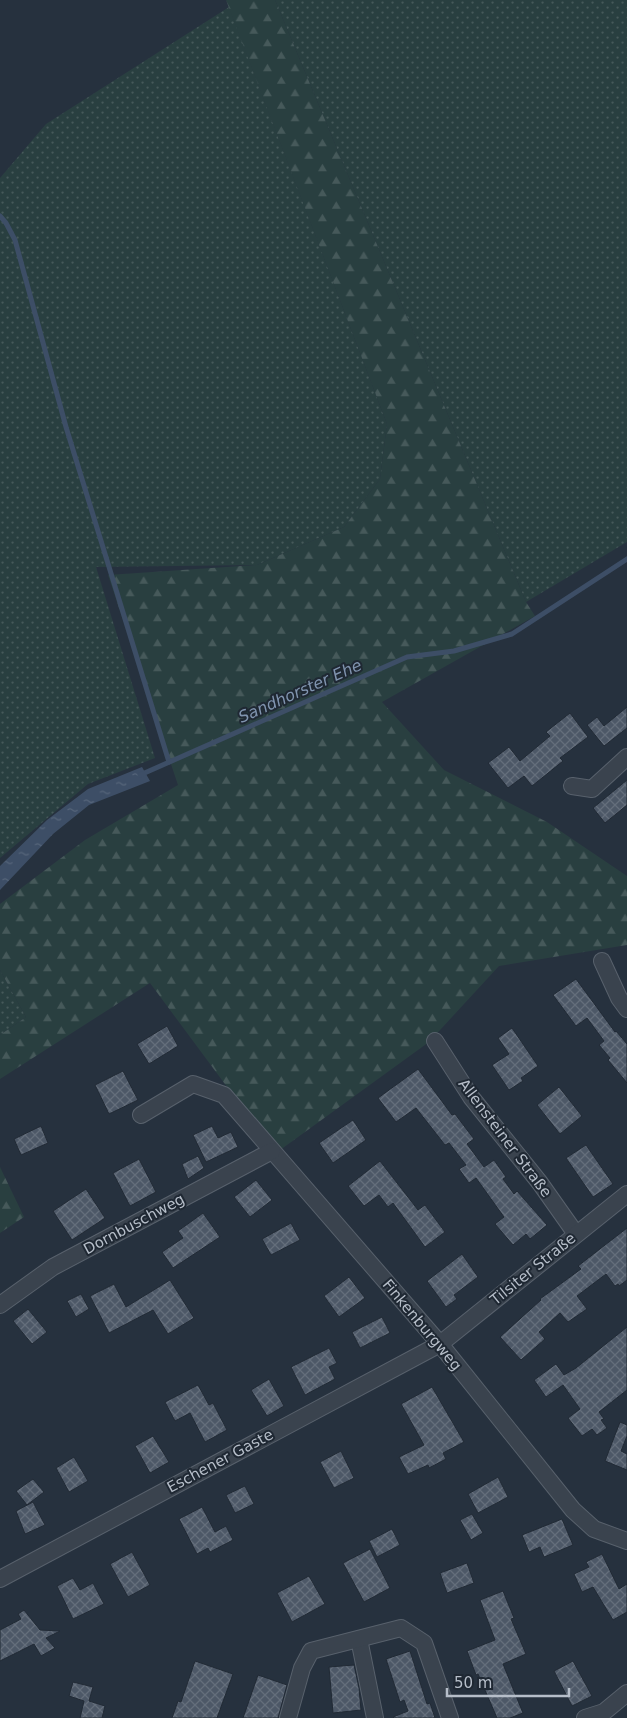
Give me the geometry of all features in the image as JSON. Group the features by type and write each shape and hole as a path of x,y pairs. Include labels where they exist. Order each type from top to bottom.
{"street":[{"path":"572,786 592,789 627,757"},
{"path":"602,961 619,998 627,1009"},
{"name":"Allensteiner Straße","path":"435,1040 471,1097 540,1183 576,1234"},
{"name":"Finkenburgweg","path":"141,1115 193,1084 224,1095 440,1344 573,1510 594,1529 627,1541"},
{"name":"Dornbuschweg","path":"0,1305 53,1267 272,1151"},
{"name":"Tilsiter Straße","path":"440,1344 627,1194"},
{"name":"Eschener Gaste","path":"0,1579 440,1344"},
{"path":"288,1718 302,1668 311,1651 400,1628 424,1643 450,1718"},
{"path":"359,1639 375,1718"},
{"path":"585,1718 604,1712 627,1693"}],"green space":[{"path":"226,0 275,0 526,602 535,616 382,702 444,770 547,822 627,876 627,945 499,966 429,1042 276,1153 150,983 0,1079 0,1035 26,1017 0,970 0,904 85,840 178,785 108,575 257,565 344,527 380,479 387,424"},
{"path":"275,0 627,0 627,542 526,602"},
{"path":"229,7 387,424 380,479 344,527 257,565 96,567 155,758 88,784 0,858 0,178 46,124"},
{"path":"0,970 26,1017 0,1035"},
{"path":"0,1167 24,1217 0,1233"}],"water":[{"path":"142,767 150,781 89,805 53,834 0,890 0,866 47,820 88,789"}],"building":[{"path":"627,707 627,728 604,746 587,725 597,717 604,726"},
{"path":"570,713 588,737 560,758 563,761 532,786 524,776 508,788 488,763 509,747 520,761 550,736 546,732"},
{"path":"627,780 627,805 605,823 593,808"},
{"path":"576,979 615,1032 627,1044 627,1083 608,1060 610,1058 599,1045 604,1041 587,1018 576,1026 553,995"},
{"path":"167,1026 178,1046 149,1064 137,1044"},
{"path":"512,1028 538,1066 521,1078 523,1081 509,1090 492,1065 509,1054 498,1038"},
{"path":"418,1069 452,1115 455,1114 474,1139 467,1144 484,1167 494,1160 506,1177 503,1179 514,1194 517,1191 547,1225 530,1239 526,1234 513,1245 495,1224 504,1217 476,1178 469,1183 459,1169 466,1165 449,1143 445,1145 416,1108 396,1122 378,1098"},
{"path":"123,1071 138,1100 109,1114 95,1085"},
{"path":"559,1087 582,1116 560,1134 537,1105"},
{"path":"353,1120 366,1140 333,1163 319,1143"},
{"path":"41,1126 48,1143 21,1155 14,1139"},
{"path":"212,1126 218,1138 231,1132 238,1147 206,1162 193,1135"},
{"path":"586,1145 613,1184 593,1197 566,1158"},
{"path":"198,1156 204,1168 188,1179 182,1164"},
{"path":"139,1159 156,1192 130,1206 113,1173"},
{"path":"380,1161 418,1210 425,1205 445,1232 425,1247 393,1203 388,1207 379,1195 364,1206 348,1186"},
{"path":"256,1180 272,1200 250,1217 234,1197"},
{"path":"86,1189 105,1218 72,1240 53,1211"},
{"path":"203,1213 220,1237 173,1268 162,1252 183,1238 178,1231"},
{"path":"291,1223 300,1240 271,1255 262,1239"},
{"path":"627,1228 627,1280 619,1286 618,1284 615,1286 606,1274 577,1296 587,1309 568,1322 560,1313 539,1332 545,1339 521,1360 500,1337 540,1299 581,1269 578,1266"},
{"path":"462,1254 478,1277 454,1295 457,1299 446,1307 427,1281"},
{"path":"349,1277 365,1298 339,1317 324,1296"},
{"path":"170,1280 194,1318 168,1334 153,1310 109,1333 90,1296 114,1284 126,1307"},
{"path":"81,1294 89,1309 76,1317 67,1301"},
{"path":"28,1309 47,1332 32,1344 13,1321"},
{"path":"382,1317 390,1333 360,1348 352,1332"},
{"path":"627,1327 627,1390 599,1412 604,1419 601,1420 607,1428 597,1435 592,1429 582,1436 568,1418 580,1409 563,1385 546,1397 534,1380 556,1364 564,1375 576,1368"},
{"path":"329,1348 337,1363 329,1367 335,1379 305,1395 291,1367"},
{"path":"269,1379 284,1406 267,1416 251,1390"},
{"path":"198,1385 209,1405 213,1403 227,1430 205,1442 190,1413 175,1421 165,1402"},
{"path":"432,1387 464,1442 443,1453 446,1459 429,1468 428,1465 408,1474 399,1457 424,1445 401,1404"},
{"path":"620,1422 627,1425 627,1436 621,1451 627,1454 627,1470 605,1461"},
{"path":"153,1436 169,1462 150,1473 135,1446"},
{"path":"341,1451 354,1478 334,1488 320,1462"},
{"path":"74,1457 88,1481 69,1492 56,1468"},
{"path":"498,1477 508,1497 478,1513 468,1494"},
{"path":"33,1479 44,1492 27,1505 16,1491"},
{"path":"245,1486 254,1504 235,1513 226,1495"},
{"path":"33,1502 45,1525 25,1534 16,1511"},
{"path":"202,1507 215,1532 226,1526 233,1540 210,1552 208,1548 197,1554 179,1519"},
{"path":"472,1514 483,1533 471,1540 460,1520"},
{"path":"562,1519 573,1545 544,1557 540,1547 529,1552 522,1535"},
{"path":"392,1529 400,1545 377,1557 369,1541"},
{"path":"370,1549 390,1588 364,1602 343,1563"},
{"path":"132,1552 150,1585 128,1597 110,1564"},
{"path":"602,1554 619,1589 627,1584 627,1612 613,1620 593,1587 582,1592 574,1574 589,1567 586,1562"},
{"path":"467,1563 474,1583 447,1593 440,1573"},
{"path":"309,1576 325,1604 292,1622 277,1593"},
{"path":"73,1578 80,1590 93,1583 104,1604 73,1619 57,1586"},
{"path":"503,1591 514,1618 511,1619 526,1654 503,1664 523,1713 510,1718 497,1718 478,1674 476,1675 467,1651 495,1640 480,1600"},
{"path":"24,1610 40,1630 60,1631 46,1638 55,1648 41,1656 34,1644 0,1661 0,1630 21,1619 18,1614"},
{"path":"410,1651 427,1704 430,1703 435,1718 393,1717 408,1711 404,1700 400,1702 386,1659"},
{"path":"195,1661 233,1674 217,1718 172,1718 178,1701 181,1702"},
{"path":"573,1661 592,1696 572,1706 554,1671"},
{"path":"354,1665 361,1710 333,1713 329,1667"},
{"path":"258,1675 287,1685 278,1718 243,1718"},
{"path":"73,1682 93,1687 89,1701 105,1706 102,1718 80,1718 84,1701 69,1696"}],"waterway":[{"path":"0,216 15,240 66,427 169,762"},
{"name":"Sandhorster Ehe","path":"140,775 407,657 454,651 512,634 627,559"}]}
